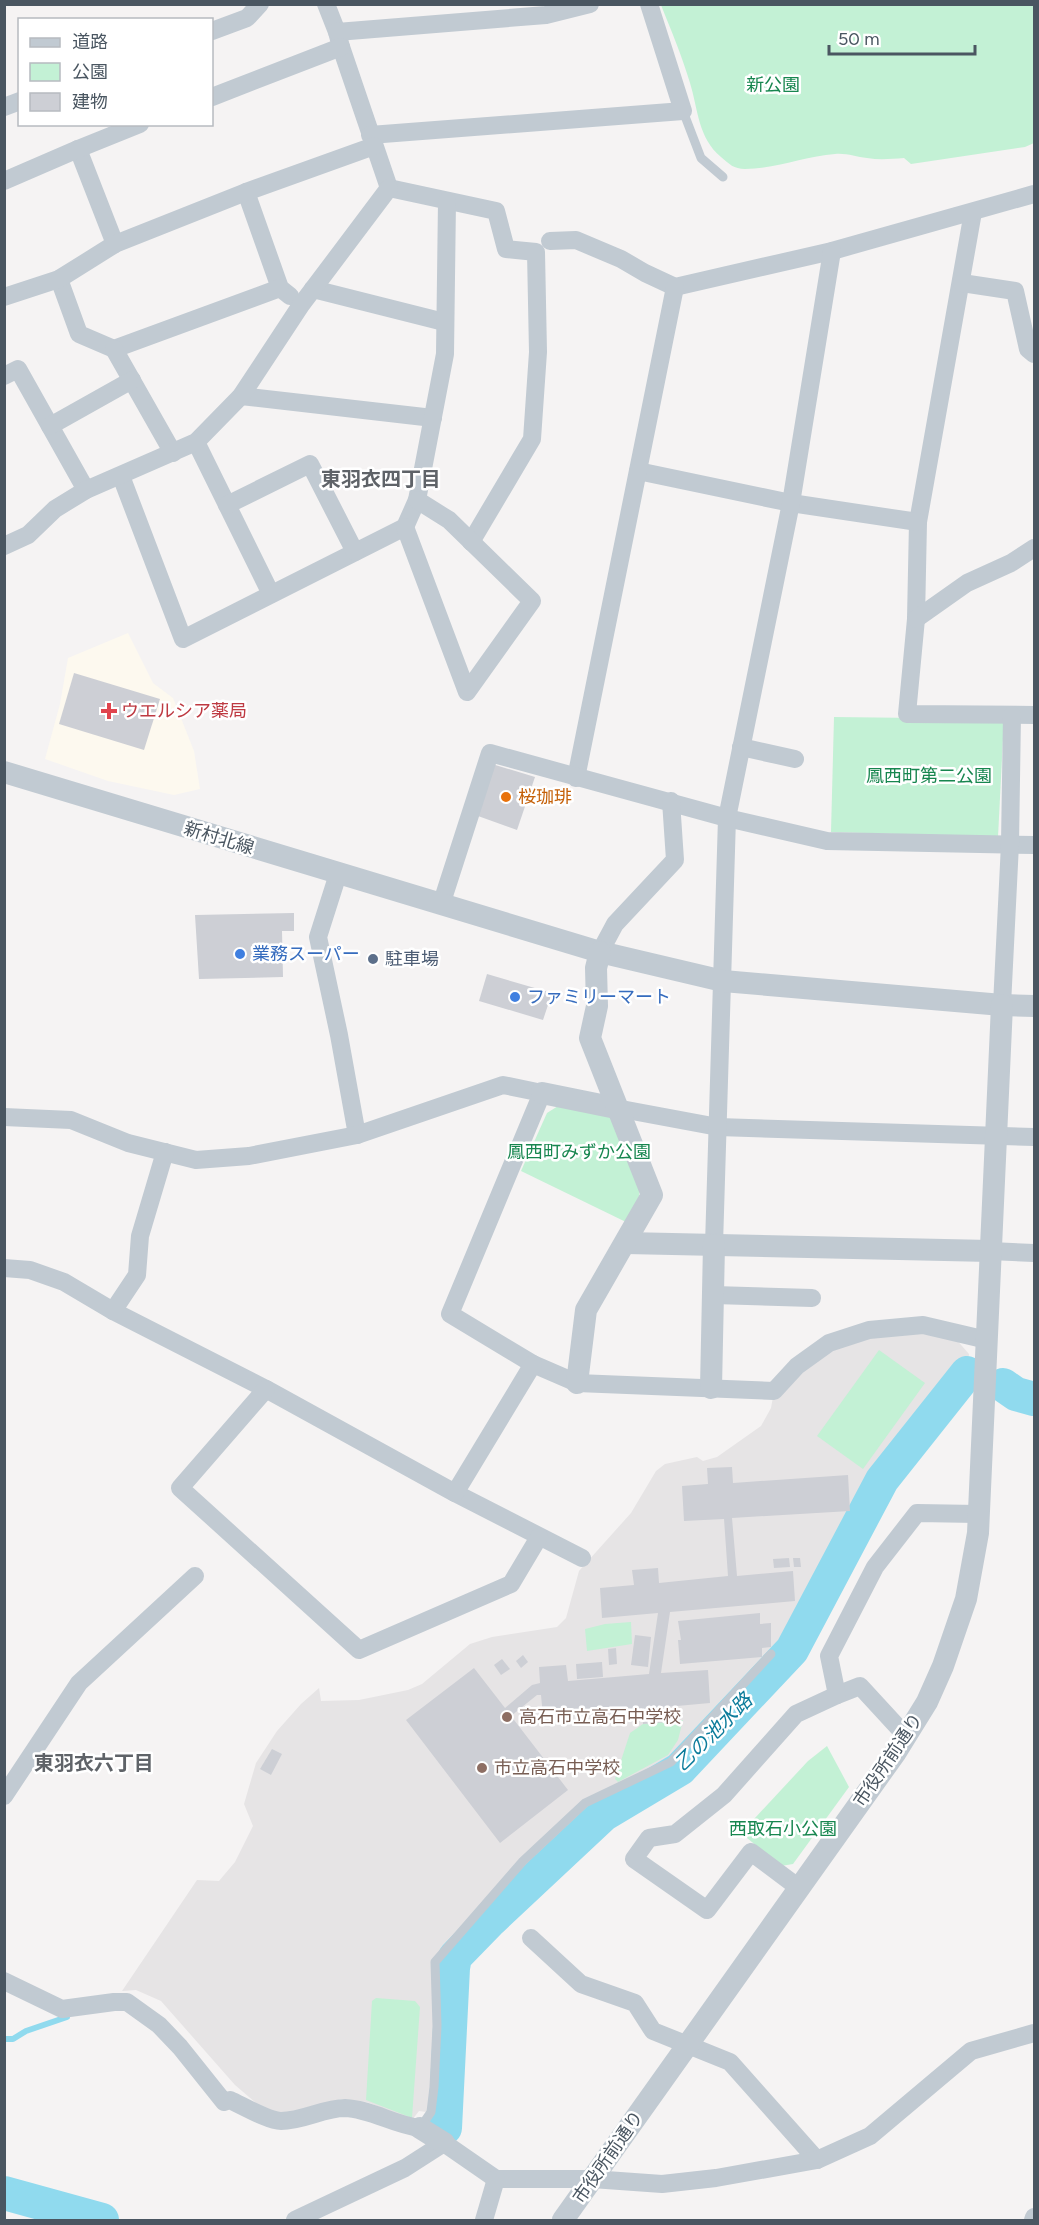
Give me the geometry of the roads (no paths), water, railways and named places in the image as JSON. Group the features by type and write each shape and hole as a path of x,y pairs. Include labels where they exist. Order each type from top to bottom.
{"street":[{"path":"213,30 260,4"},
{"path":"326,4 389,188"},
{"path":"213,97 339,39 546,15 590,4"},
{"path":"4,297 59,279 115,244 372,140 683,111 650,4"},
{"path":"4,181 135,126"},
{"path":"78,149 115,244"},
{"path":"389,188 496,211 506,249 536,252 538,352 532,439 471,542"},
{"path":"4,546 28,535 55,509 86,490 196,442 241,396 301,305 389,188"},
{"path":"246,192 280,288 301,305"},
{"path":"550,241 576,240 621,259 675,287 832,251 1035,194"},
{"path":"121,476 183,639 405,527 417,500 445,354 447,201"},
{"path":"973,212 918,522 916,619 907,714 1035,715"},
{"path":"711,1388 727,818 791,503 832,251"},
{"path":"59,279 79,334 114,349 173,453"},
{"path":"962,283 1015,291 1029,349 1035,354"},
{"path":"576,778 675,287"},
{"path":"114,349 280,288"},
{"path":"313,289 444,322"},
{"path":"4,376 18,369 86,490"},
{"path":"50,426 132,380"},
{"path":"241,396 433,418"},
{"path":"196,442 271,594"},
{"path":"227,505 310,464 355,552"},
{"path":"638,471 791,503 918,522"},
{"path":"405,527 467,692 532,601 450,520 417,500"},
{"path":"916,619 967,583 1011,564 1035,548"},
{"path":"1002,1005 1010,844 1012,715"},
{"path":"741,747 795,759"},
{"path":"438,904 490,753 727,818 827,841 1035,845"},
{"name":"新村北線","path":"4,772 438,904 600,951 723,981 1035,1006"},
{"path":"577,1383 586,1310 652,1195 590,1038 597,1006 596,968 600,951 615,924 675,860 671,801"},
{"path":"338,874 318,937 357,1136"},
{"name":"市役所前通り","path":"563,2220 906,1736 927,1702 943,1666 966,1599 978,1533 1002,1005"},
{"path":"4,1117 71,1120 128,1143 196,1160 249,1156 357,1136 502,1085 718,1127 1035,1137"},
{"path":"542,1093 450,1314 533,1364 577,1383 774,1391 797,1366 829,1343 869,1330 923,1325 987,1340"},
{"path":"113,1311 137,1275 140,1236 165,1152"},
{"path":"626,1243 1035,1253"},
{"path":"4,1268 30,1270 64,1282 113,1311 266,1389 455,1493 582,1558"},
{"path":"714,1295 812,1298"},
{"path":"455,1493 533,1364"},
{"path":"266,1389 180,1488 359,1650 512,1584 539,1537"},
{"path":"837,1695 829,1656 875,1567 917,1513 978,1514"},
{"path":"4,1796 79,1683 195,1576"},
{"path":"799,1888 751,1852 707,1910 634,1859 649,1838 675,1834 724,1795 796,1714 837,1695 860,1686 906,1736"},
{"path":"531,1938 581,1984 635,2003 653,2031 730,2062 816,2160"},
{"path":"4,1981 62,2008 127,2002 159,2025 180,2047 224,2102 230,2100 279,2121 296,2120 343,2108 365,2112 406,2126 420,2128 496,2179 592,2179 663,2184 716,2178 816,2160 870,2136 971,2051 1035,2033"},
{"path":"295,2220 405,2168 444,2143"},
{"path":"484,2220 496,2179"}],"lane":[{"path":"683,111 701,158 723,177"},
{"path":"420,2128 431,2112 434,2087 437,2026 435,1962 523,1861 585,1803 671,1762 771,1654"}],"waterway":[{"name":"乙の池水路","path":"445,2128 455,1957 603,1815 680,1769 792,1650 882,1480 967,1373"},
{"name":"乙の池水路","path":"1003,1385 1016,1394 1034,1399"},
{"path":"4,2039 13,2039 26,2031 67,2017"},
{"name":"乙の池水路","path":"4,2193 102,2220"}],"place":[{"name":"ウエルシア薬局","path":"109,711"},
{"name":"桜珈琲","path":"506,797"},
{"name":"業務スーパー","path":"240,954"},
{"name":"駐車場","path":"373,959"},
{"name":"ファミリーマート","path":"515,997"},
{"name":"高石市立高石中学校","path":"507,1717"},
{"name":"市立高石中学校","path":"482,1768"}],"district":[{"name":"東羽衣四丁目","path":"381,479"},
{"name":"東羽衣六丁目","path":"94,1763"}],"park label":[{"name":"新公園","path":"773,85"},
{"name":"鳳西町第二公園","path":"929,776"},
{"name":"鳳西町みずか公園","path":"579,1152"},
{"name":"西取石小公園","path":"783,1829"}]}
